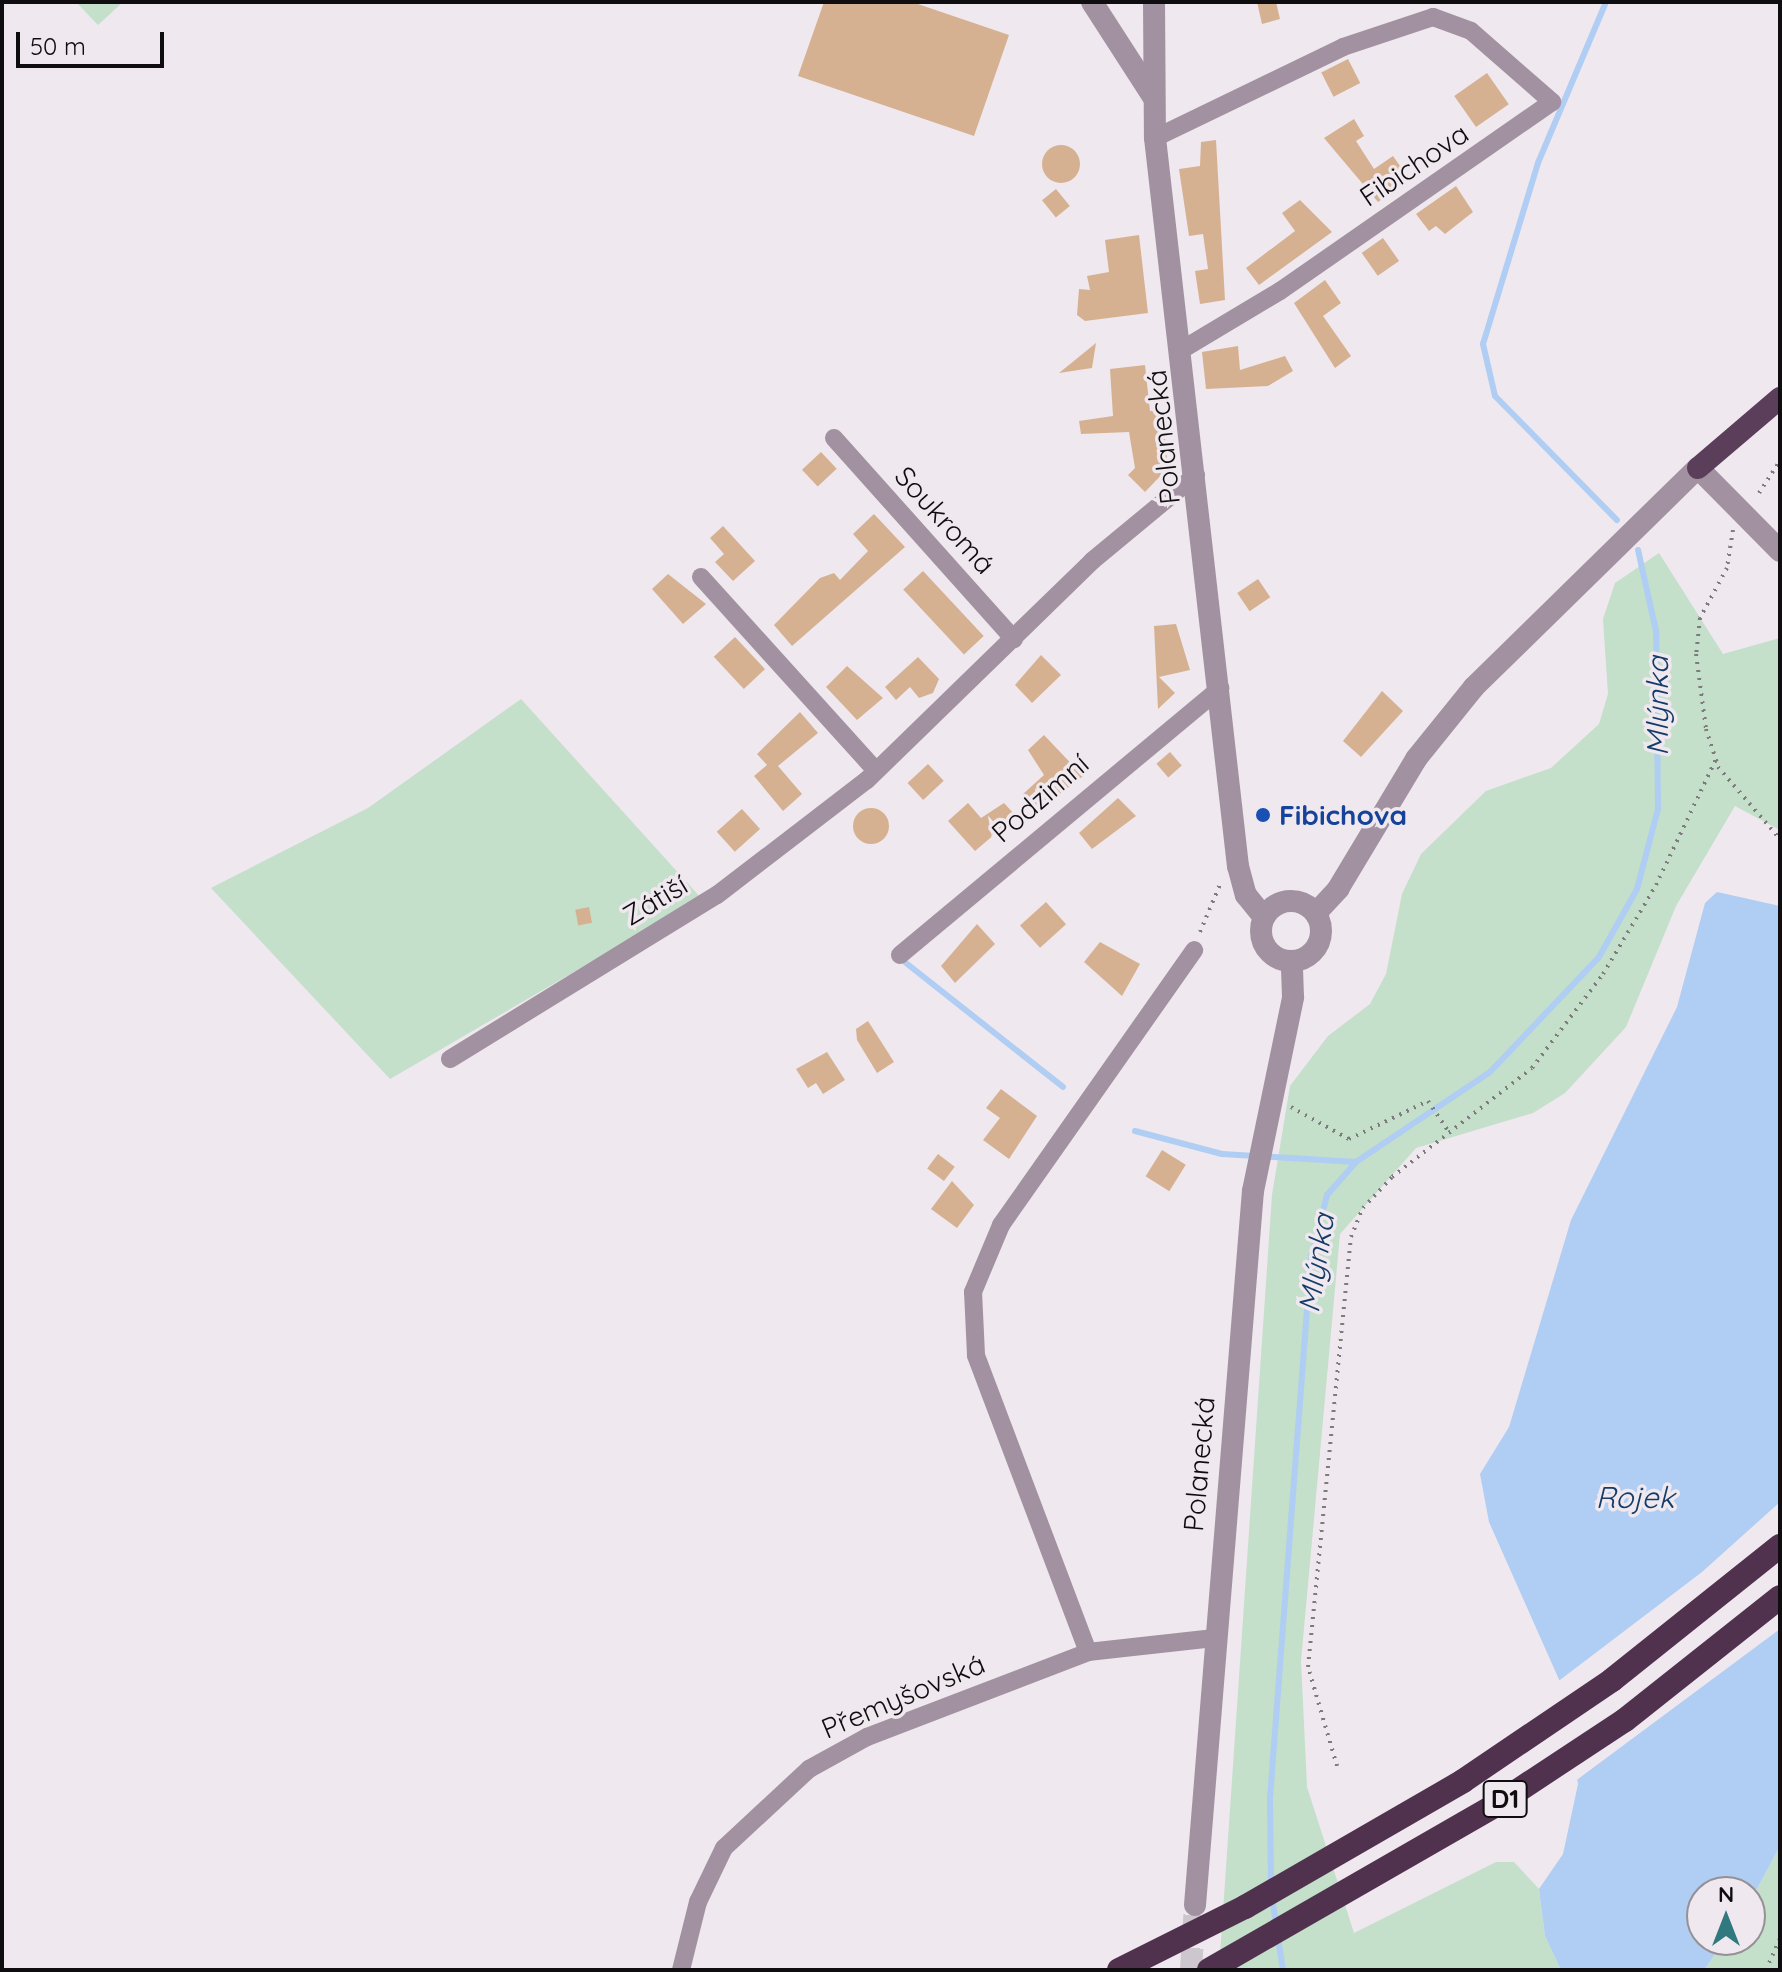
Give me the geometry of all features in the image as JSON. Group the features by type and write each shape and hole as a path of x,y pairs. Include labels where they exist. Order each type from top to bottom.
{"highway":[{"path":"1698,468 1780,398"},
{"name":"D1","path":"1119,1970 1245,1907 1463,1781 1612,1680 1780,1546"},
{"name":"D1","path":"1209,1970 1496,1805 1625,1720 1780,1597"}],"street":[{"path":"1092,2 1153,96"},
{"name":"Polanecká","path":"1154,2 1155,138 1183,349 1238,866 1246,895 1264,917"},
{"name":"Fibichova","path":"1155,138 1343,47 1433,17 1471,31 1552,102 1280,291 1183,349"},
{"name":"Soukromá","path":"834,438 1014,639"},
{"path":"1316,913 1291,901 1264,917 1266,947 1292,961 1318,944 1316,913 1338,889 1416,759 1474,687 1698,468 1741,517 1780,551"},
{"name":"Zátiší","path":"450,1059 717,895 876,771 1092,561 1196,475"},
{"path":"701,577 876,771"},
{"name":"Podzimní","path":"900,955 1220,688"},
{"path":"1088,1652 976,1355 973,1292 1001,1225 1194,950"},
{"name":"Polanecká","path":"1195,1905 1214,1638 1253,1191 1269,1094 1284,1032 1292,961"},
{"name":"Přemyšovská","path":"681,1970 713,1866 747,1821 791,1782 867,1737 1088,1652 1214,1638"}],"path":[{"path":"1759,493 1780,461"},
{"path":"1741,517 1727,568 1700,618 1696,654 1716,759 1780,839"},
{"path":"1337,1766 1308,1667 1351,1237 1363,1208 1392,1177 1532,1068 1603,974 1716,759"},
{"path":"1194,950 1219,884"},
{"path":"1269,1094 1349,1139 1428,1101 1450,1134"},
{"path":"1766,1970 1780,1938"}],"green space":[{"path":"76,2 123,2 98,25"},
{"path":"1659,553 1723,654 1780,638 1780,830 1735,806 1676,906 1626,1027 1565,1093 1533,1113 1416,1148 1340,1234 1301,1661 1307,1787 1354,1933 1496,1862 1514,1862 1539,1889 1545,1936 1561,1970 1219,1970 1272,1195 1290,1086 1328,1036 1370,1004 1386,974 1402,894 1421,854 1486,791 1551,768 1599,724 1608,694 1603,619 1615,583"},
{"path":"521,699 701,898 390,1079 211,888 368,808"},
{"path":"1780,1846 1779,1970 1704,1970 1714,1956 1766,1956 1764,1876"}],"water":[{"name":"Rojek","path":"1717,892 1780,906 1780,1846 1764,1876 1686,1876 1686,1956 1714,1956 1704,1970 1561,1970 1545,1936 1539,1889 1563,1854 1578,1784 1561,1684 1489,1522 1480,1474 1509,1427 1571,1220 1677,1007 1705,903"}],"pier":[{"path":"1780,1502 1780,1629 1574,1782 1556,1683 1702,1572"}],"building":[{"path":"824,2 912,2 1009,35 974,136 798,76"},
{"path":"1257,2 1276,2 1280,19 1262,24"},
{"path":"1348,59 1360,83 1334,97 1321,73"},
{"path":"1487,73 1509,104 1476,127 1454,96"},
{"path":"1354,119 1364,136 1356,141 1374,169 1393,156 1410,180 1378,202 1324,138"},
{"path":"1216,140 1225,300 1200,304 1195,271 1208,269 1203,234 1189,236 1179,169 1200,166 1201,142"},
{"path":"1061,145 1075,150 1080,164 1075,178 1061,183 1047,178 1042,164 1047,150"},
{"path":"1456,186 1473,212 1445,234 1436,226 1429,231 1416,214"},
{"path":"1056,189 1070,206 1056,217 1042,200"},
{"path":"1300,200 1332,232 1259,285 1246,268 1295,231 1282,213"},
{"path":"1139,235 1148,313 1085,321 1077,315 1079,289 1090,290 1087,276 1109,272 1105,240"},
{"path":"1383,238 1399,261 1378,276 1362,253"},
{"path":"1325,280 1341,303 1323,316 1351,356 1335,368 1294,303"},
{"path":"1096,343 1092,368 1059,373"},
{"path":"1238,346 1240,370 1285,356 1293,371 1268,386 1206,389 1202,352"},
{"path":"1145,365 1150,411 1162,410 1168,468 1145,492 1128,475 1135,468 1129,432 1081,434 1079,421 1113,416 1110,369"},
{"path":"821,452 837,469 818,487 802,470"},
{"path":"874,514 905,547 792,646 774,625 820,578 834,573 840,580 868,551 853,534"},
{"path":"723,526 755,561 733,581 715,562 724,554 710,538"},
{"path":"923,571 984,636 964,655 903,589"},
{"path":"668,574 706,604 683,624 652,589"},
{"path":"1258,579 1270,597 1250,611 1237,593"},
{"path":"1176,624 1190,670 1159,677 1175,693 1158,709 1154,626"},
{"path":"735,637 765,669 744,689 714,657"},
{"path":"1041,655 1061,675 1032,703 1015,685"},
{"path":"918,657 939,679 933,693 919,698 910,687 896,700 885,687"},
{"path":"847,666 883,698 857,720 826,687"},
{"path":"1382,691 1403,711 1361,757 1343,741"},
{"path":"800,712 818,733 778,766 802,794 783,811 754,776 767,765 757,754"},
{"path":"1044,735 1083,776 1038,811 1023,794 1044,775 1028,750"},
{"path":"1170,752 1182,766 1168,777 1156,764"},
{"path":"928,764 944,781 923,800 908,783"},
{"path":"1118,798 1136,816 1092,849 1079,833"},
{"path":"968,803 981,818 1004,803 1016,816 975,851 948,821"},
{"path":"871,808 884,813 889,826 884,839 871,844 858,839 853,826 858,813"},
{"path":"742,809 760,829 735,852 717,832"},
{"path":"1046,902 1066,924 1040,948 1020,925"},
{"path":"589,907 592,923 578,925 575,910"},
{"path":"977,924 995,944 955,983 941,966"},
{"path":"1100,942 1140,964 1122,996 1084,962"},
{"path":"868,1021 894,1062 877,1073 857,1040 856,1029"},
{"path":"827,1052 845,1080 823,1094 816,1083 808,1088 796,1069"},
{"path":"1001,1089 1037,1116 1009,1159 983,1140 1000,1118 986,1108"},
{"path":"1162,1150 1186,1165 1169,1191 1146,1176"},
{"path":"938,1154 955,1167 944,1181 927,1168"},
{"path":"952,1181 974,1205 957,1228 931,1209"}],"waterway":[{"name":"Mlýnka","path":"1606,2 1538,163 1483,344 1495,396 1617,520"},
{"name":"Mlýnka","path":"1271,1883 1270,1798 1311,1257 1327,1195 1356,1162 1490,1072 1599,957 1637,889 1658,809 1656,631 1638,550"},
{"path":"906,963 1063,1087"},
{"path":"1135,1131 1222,1154 1356,1162"},
{"name":"Mlýnka","path":"1272,1898 1276,1923"},
{"name":"Mlýnka","path":"1278,1938 1283,1970"}],"tunnel":[{"path":"1191,1970 1195,1905"}],"place":[{"name":"Fibichova","path":"1263,815"}]}
